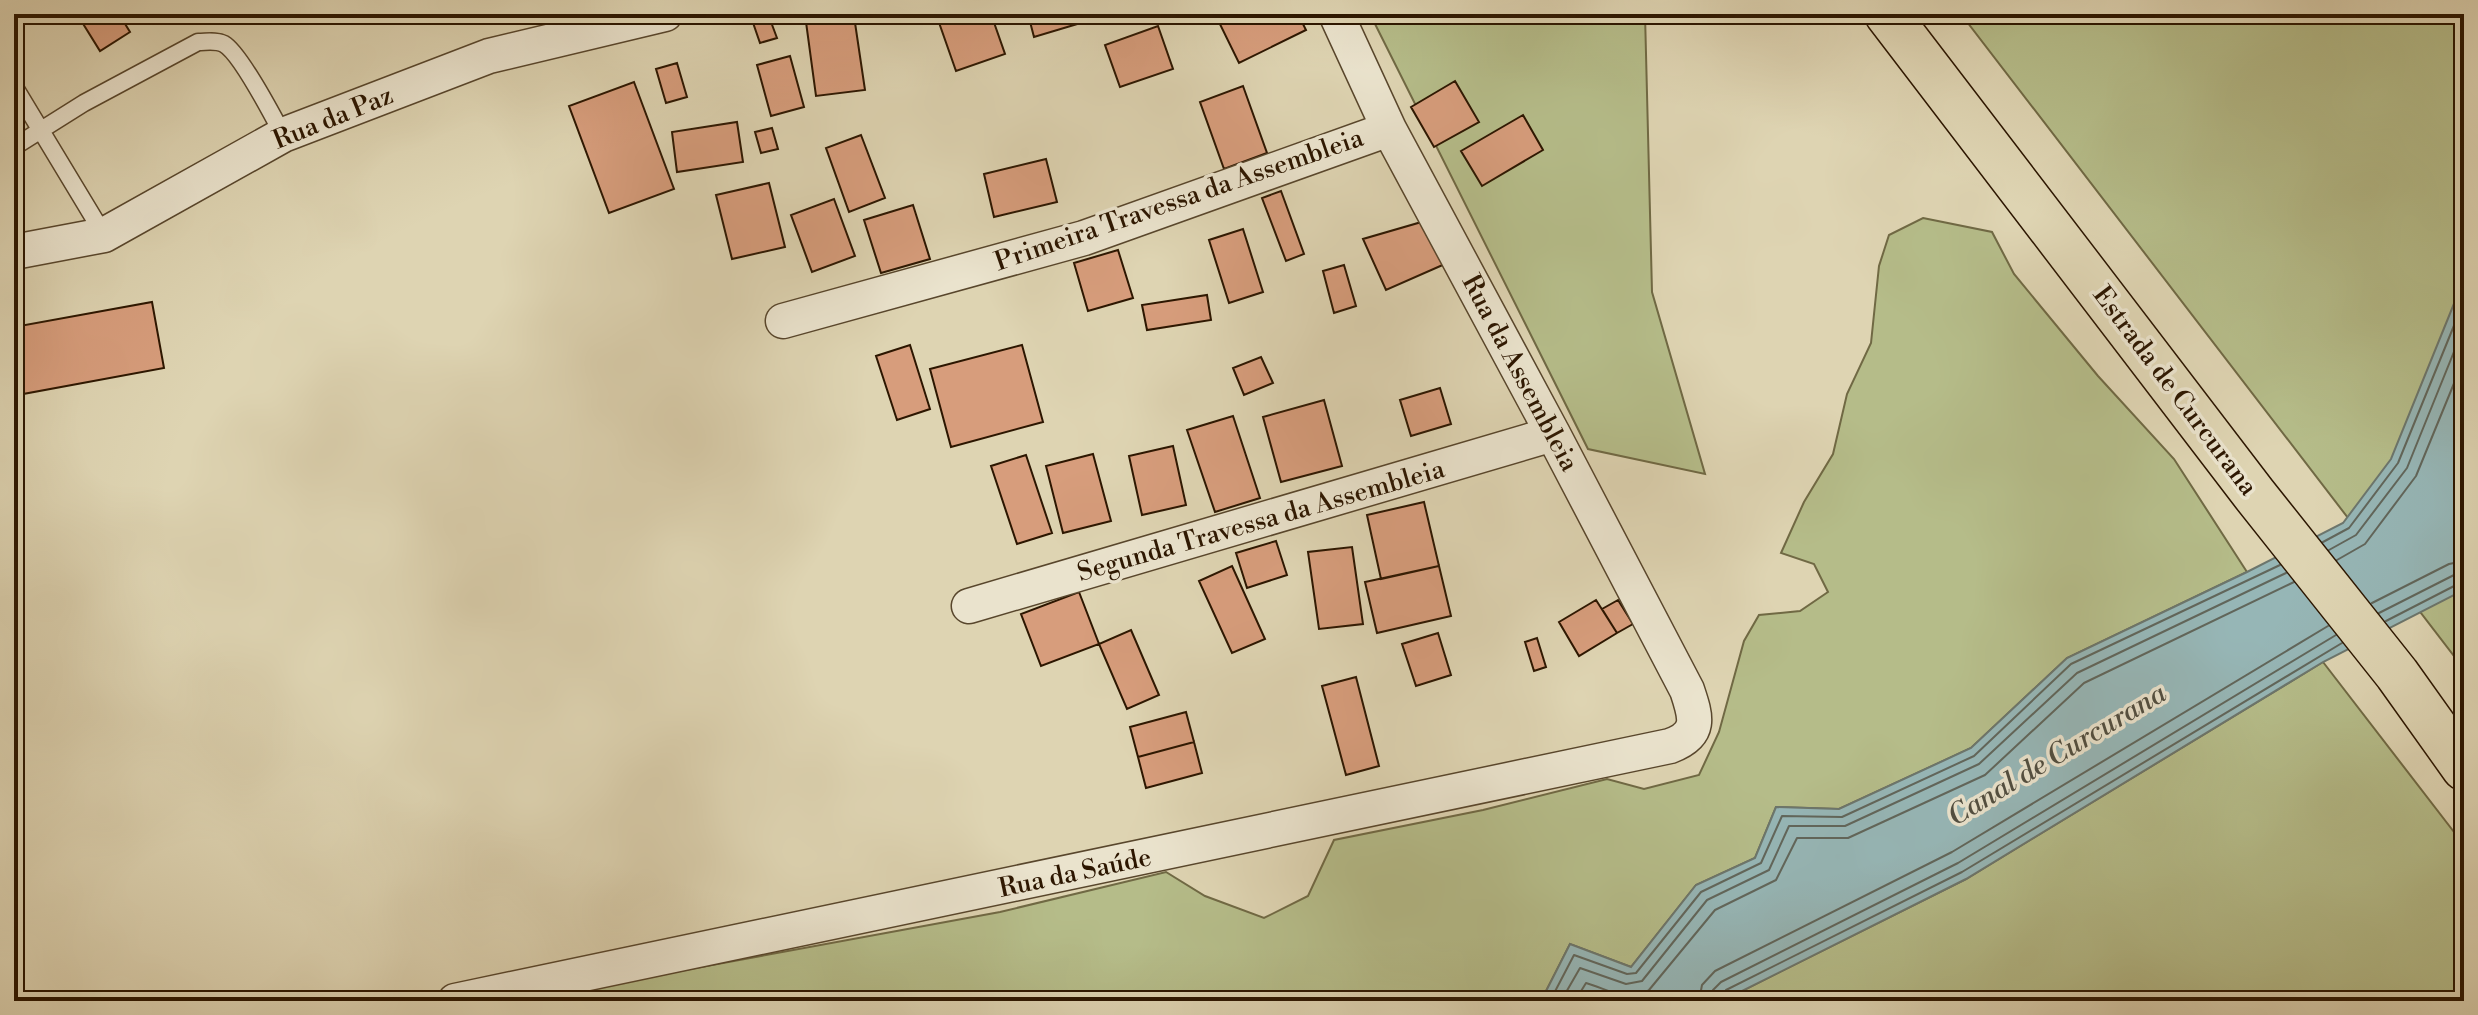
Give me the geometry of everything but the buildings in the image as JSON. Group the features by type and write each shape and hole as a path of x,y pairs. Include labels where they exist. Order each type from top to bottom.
{"main road":[{"name":"Estrada de Curcurana","path":"1887,14 2254,494 2397,674 2464,768"}],"street":[{"name":"Rua da Paz","path":"14,252 104,235 283,135 489,56 665,14"},
{"name":"Rua da Assembleia","path":"1336,14 1389,129 1687,690 1696,718 1691,734"},
{"name":"Primeira Travessa da Assembleia","path":"783,321 1084,238 1389,129"},
{"name":"Segunda Travessa da Assembleia","path":"969,606 1553,434"},
{"name":"Rua da Saúde","path":"455,1001 1670,746 1682,742 1691,734"}],"lane":[{"path":"14,147 84,103 198,42 214,41 226,45 260,93 283,135"},
{"path":"14,86 104,235"}],"green space":[{"path":"1370,14 1645,14 1652,292 1705,474 1588,449"},
{"path":"1961,14 2464,14 2464,669"},
{"path":"1923,218 1992,232 2014,274 2098,376 2174,459 2247,572 2067,658 1971,748 1839,809 1776,807 1755,858 1696,885 1631,967 1570,944 1541,1001 516,1001 1000,912 1166,872 1205,896 1264,918 1308,896 1334,840 1483,810 1607,779 1644,789 1699,775 1719,732 1744,641 1759,615 1800,611 1828,592 1814,564 1781,553 1804,502 1833,454 1847,394 1871,343 1879,266 1889,235"},
{"path":"2323,662 2464,845 2464,1001 1722,1001 1966,879"}],"water":[{"name":"Canal de Curcurana","path":"2464,279 2464,590 2323,662 1966,879 1722,1001 1541,1001 1570,944 1631,967 1696,885 1755,858 1776,807 1839,809 1971,748 2067,658 2343,523 2391,459"}]}
